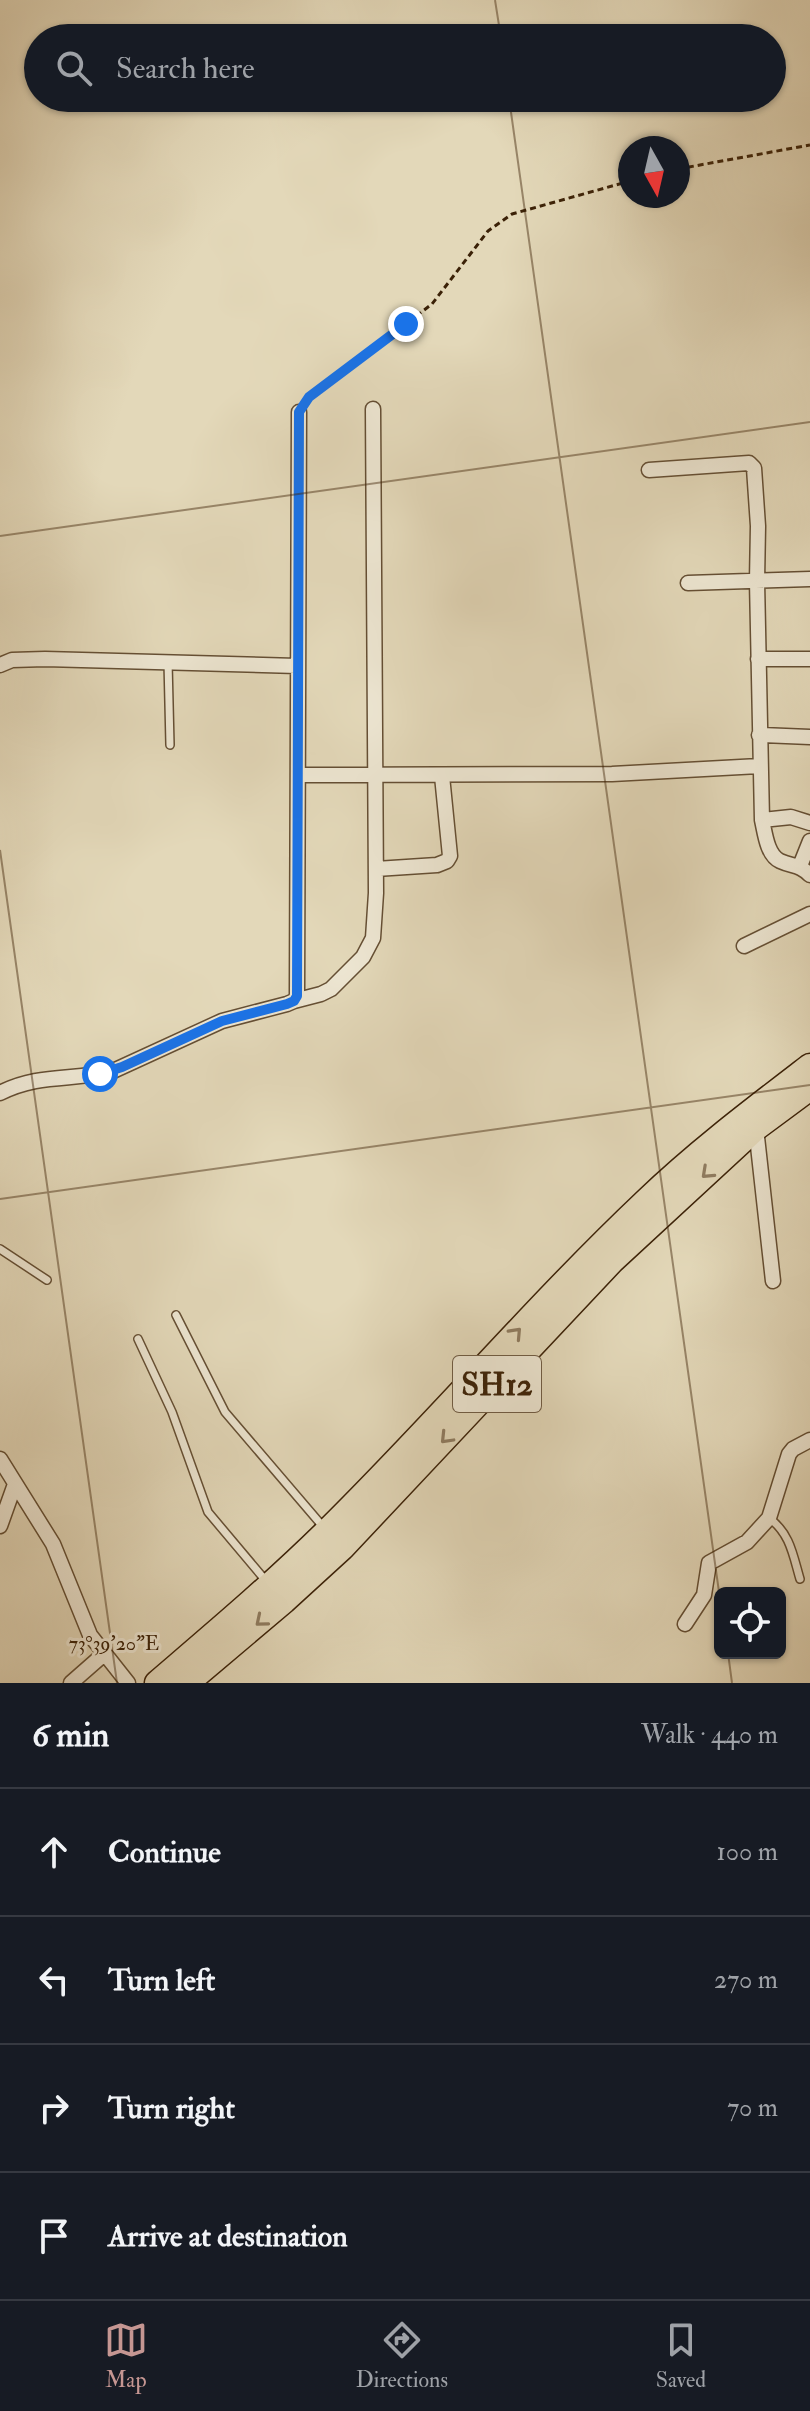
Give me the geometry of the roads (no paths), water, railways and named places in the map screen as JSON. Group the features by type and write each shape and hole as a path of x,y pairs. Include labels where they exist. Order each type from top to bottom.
{"main road":[{"path":"157,1683 407,1464 568,1278 647,1199 733,1125 810,1066"},
{"name":"SH12","path":"187,1683 342,1548 407,1464 612,1261 756,1128 810,1088"}],"street":[{"path":"0,1093 30,1080 113,1071 222,1021 321,994 331,989 369,949 373,938 376,869 373,409"},
{"path":"294,1001 298,992 299,412"},
{"path":"649,470 752,464 758,526 762,820 768,844 777,860 805,870 810,841"},
{"path":"688,583 810,579"},
{"path":"0,665 12,660 45,659 297,666"},
{"path":"758,659 810,659"},
{"path":"759,735 810,737"},
{"path":"298,775 612,774 759,766"},
{"path":"376,869 437,865 447,861 450,856 442,776"},
{"path":"762,820 791,817 810,823"},
{"path":"744,946 810,914"},
{"path":"756,1128 773,1281"},
{"path":"685,1624 704,1595 709,1563 747,1542 769,1518 789,1454 810,1440"},
{"path":"0,1459 53,1544 90,1635 128,1683"},
{"path":"0,1526 15,1484"},
{"path":"71,1683 104,1654"}],"lane":[{"path":"168,662 170,745"},
{"path":"0,1249 47,1280"},
{"path":"176,1315 225,1412 327,1531"},
{"path":"138,1339 169,1405 208,1512 271,1586"},
{"path":"769,1518 785,1533 800,1579"}]}
